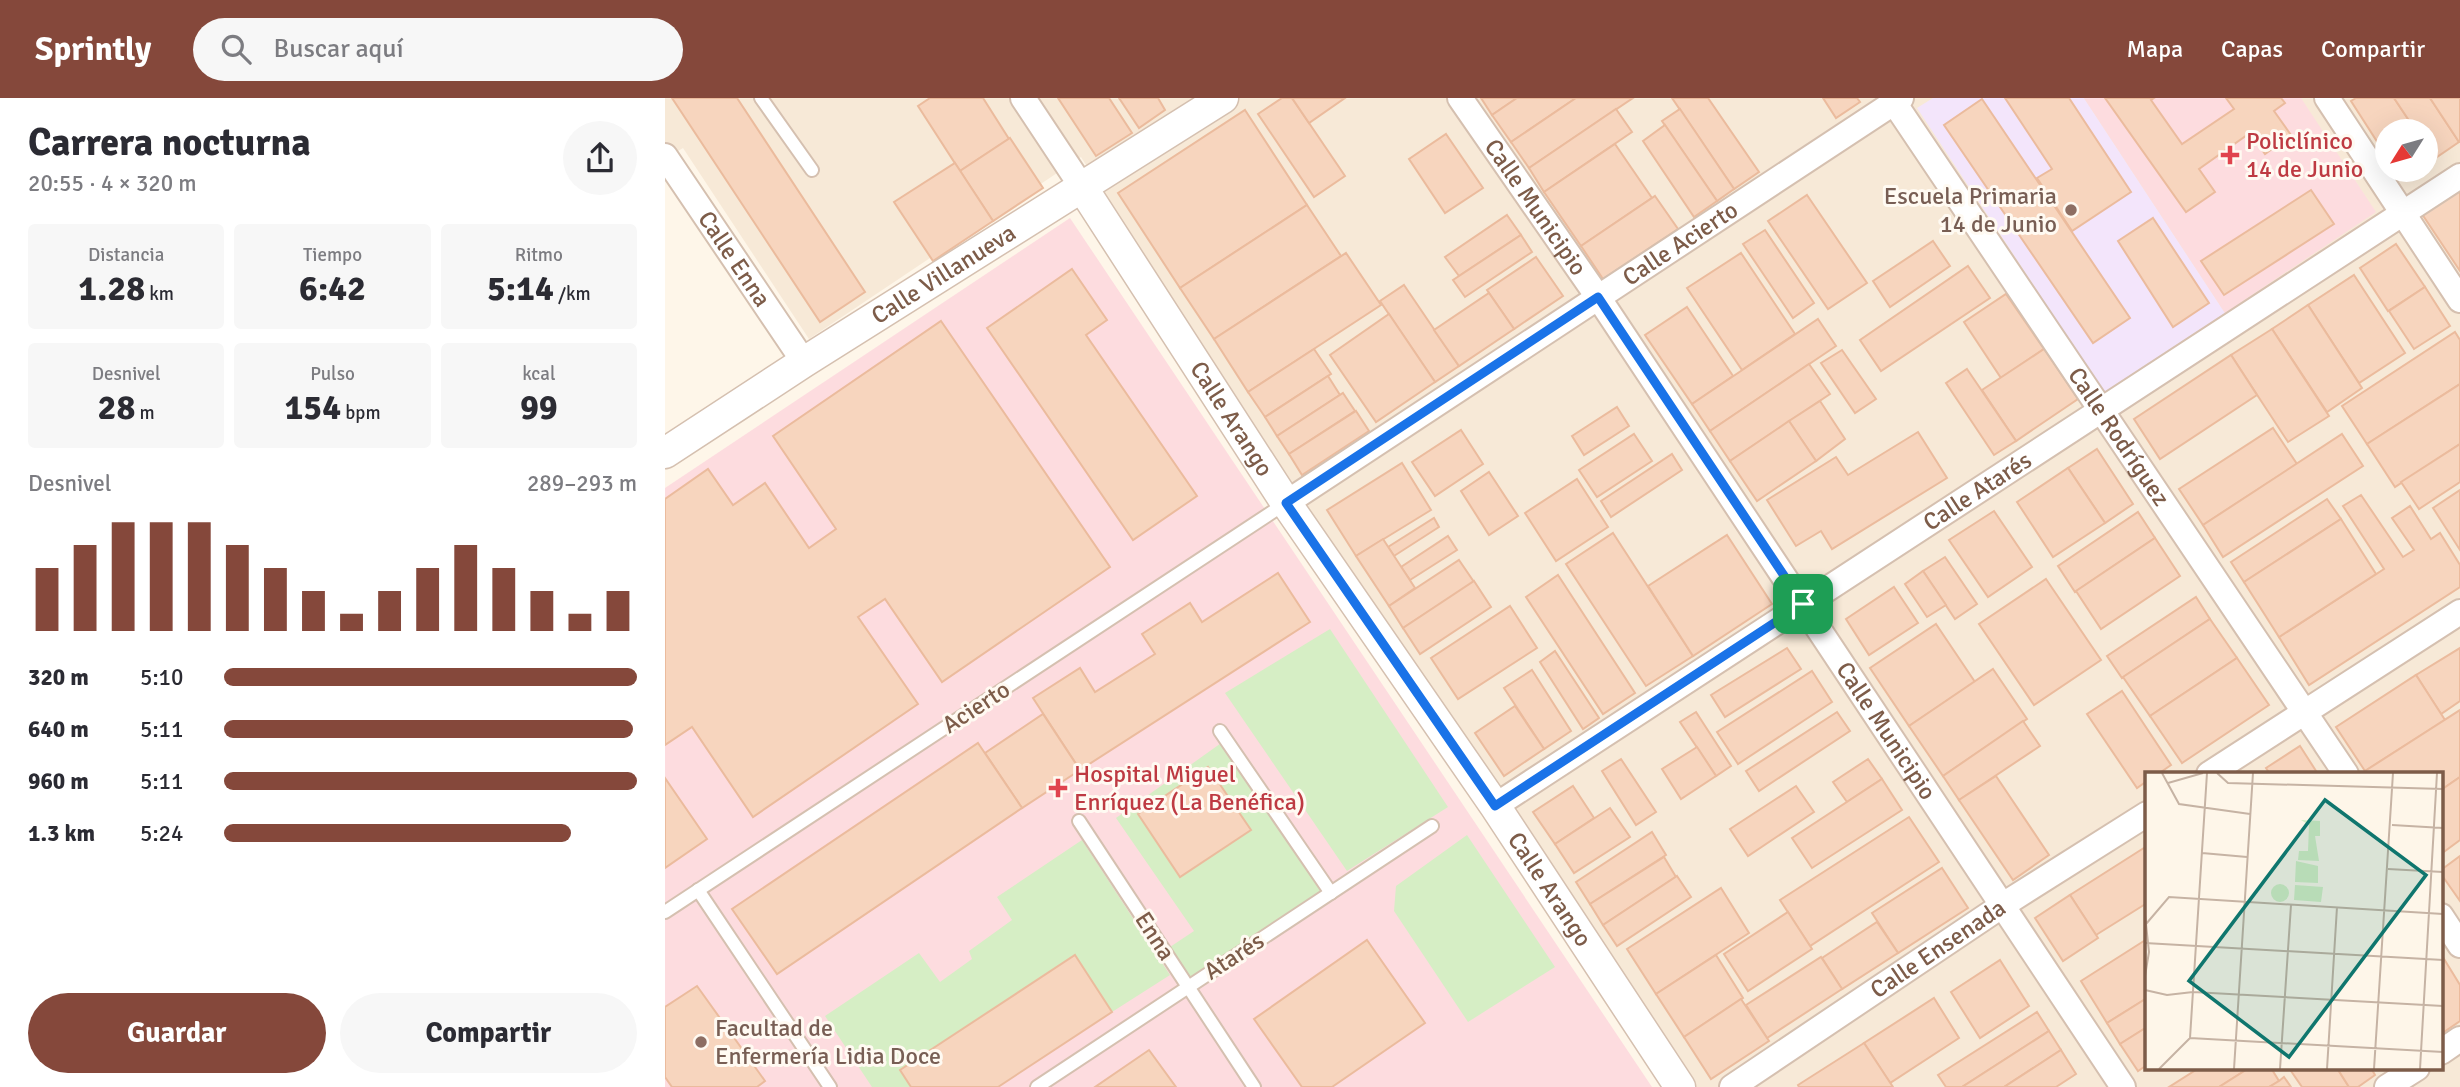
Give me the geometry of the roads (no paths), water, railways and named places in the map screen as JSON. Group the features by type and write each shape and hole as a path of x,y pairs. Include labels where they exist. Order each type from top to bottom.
{"street":[{"name":"Calle Arango","path":"1023,98 1286,503 1495,806 1681,1087"},
{"name":"Calle Villanueva","path":"665,453 804,362 1223,98"},
{"name":"Calle Municipio","path":"1460,98 1598,297 2123,1087"},
{"path":"2327,98 2460,300"},
{"name":"Calle Acierto","path":"1286,503 1895,100"},
{"name":"Calle Rodríguez","path":"1895,100 2345,772"},
{"name":"Calle Enna","path":"665,156 804,362"},
{"name":"Calle Atarés","path":"1495,806 2460,176"},
{"path":"2213,772 2460,612"},
{"name":"Calle Ensenada","path":"1733,1087 2003,905 2145,815"},
{"path":"2443,919 2460,945"},
{"path":"2443,1051 2460,1039"},
{"path":"2387,1087 2414,1070"}],"lane":[{"path":"761,98 812,170"},
{"name":"Acierto","path":"665,912 1286,503"},
{"path":"1220,731 1331,893"},
{"name":"Enna","path":"1079,821 1254,1087"},
{"name":"Atarés","path":"1037,1087 1432,826"},
{"path":"698,890 830,1087"}],"place":[{"name":"Policlínico 14 de Junio","path":"2230,155"},
{"name":"Escuela Primaria 14 de Junio","path":"2071,210"},
{"name":"Hospital Miguel Enríquez (La Benéfica)","path":"1058,788"},
{"name":"Facultad de Enfermería Lidia Doce","path":"701,1042"}]}
